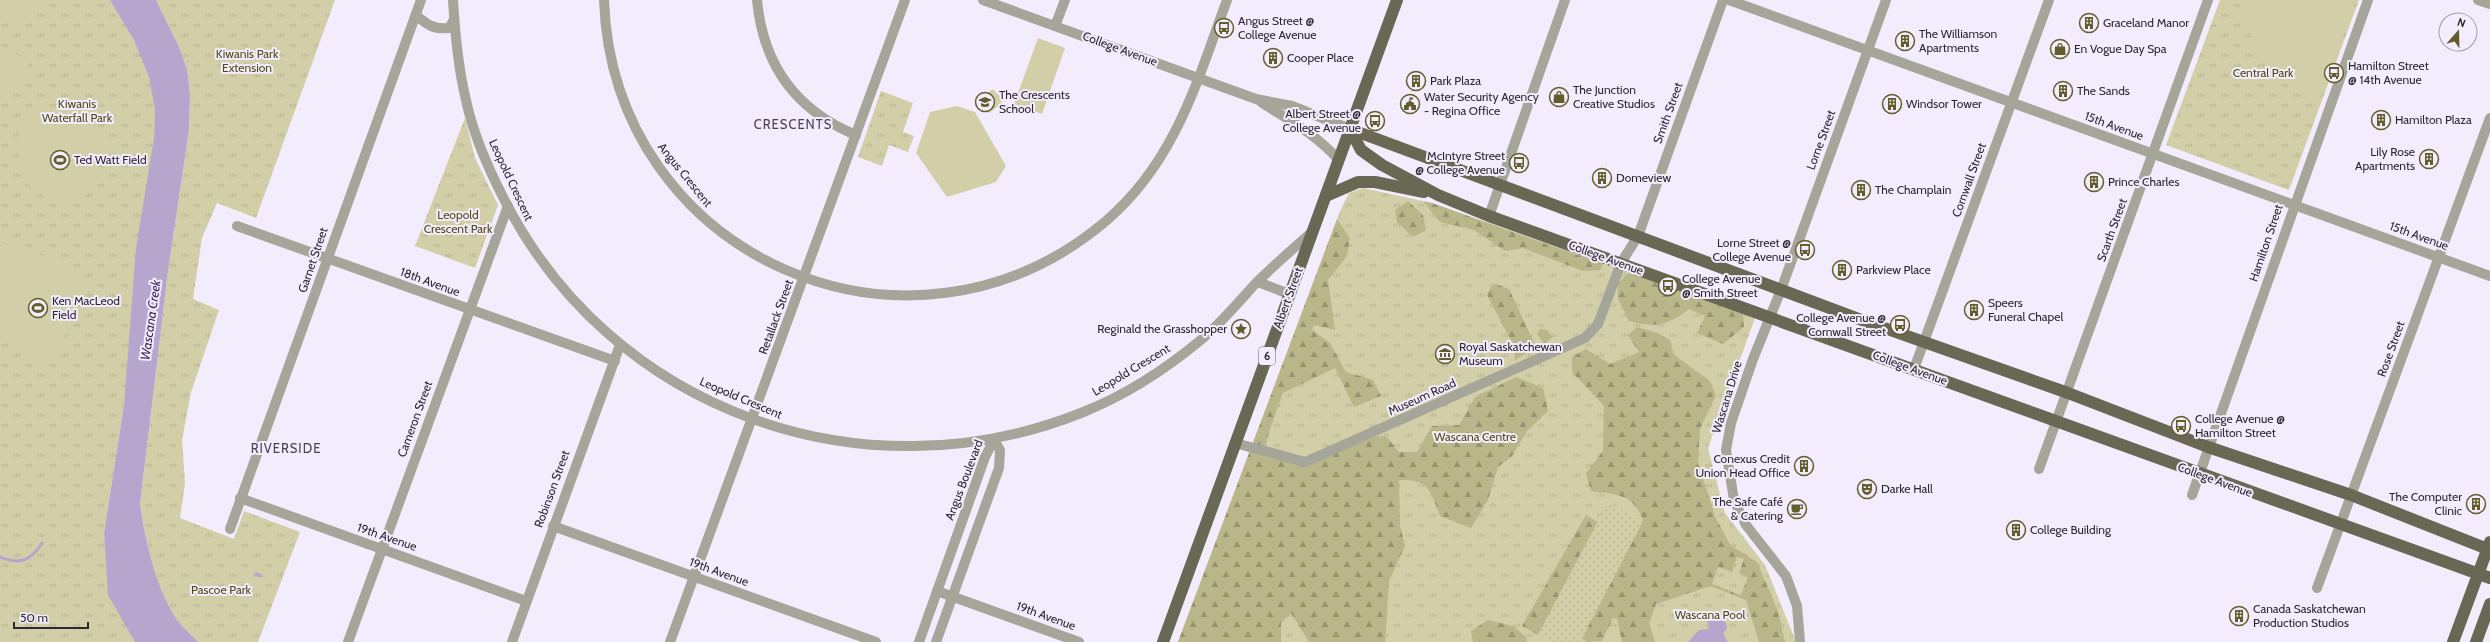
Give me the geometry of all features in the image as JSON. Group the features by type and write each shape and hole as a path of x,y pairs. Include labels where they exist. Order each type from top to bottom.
{"main road":[{"name":"Albert Street","path":"1163,642 1397,0"},
{"name":"College Avenue","path":"1350,128 1781,290 2068,393 2208,447 2351,495 2489,547"},
{"name":"College Avenue","path":"1350,128 1361,150 1382,165 1438,195 1489,216 1914,369 2056,423 2490,578"},
{"path":"1326,196 1358,182 1375,182 1438,195"},
{"path":"2453,642 2489,547"},
{"path":"2476,642 2490,604"}],"street":[{"name":"Garnet Street","path":"230,528 421,0"},
{"name":"Leopold Crescent","path":"453,0 454,20 466,101 481,148 508,206 527,241 555,279 586,314 620,345 651,369 681,387 752,420 821,439 862,445 937,446 994,440 1038,428 1081,413 1114,398 1171,362 1203,338 1258,282 1312,232"},
{"name":"Angus Crescent","path":"604,0 608,39 620,89 634,124 653,160 687,202 724,235 776,266 804,278 853,291 883,295 912,295 966,289 1036,266 1065,251 1107,220 1141,186 1174,136 1198,78 1227,0"},
{"path":"757,0 759,26 764,43 788,85 809,107 838,127 856,135"},
{"name":"Retallack Street","path":"670,642 905,0"},
{"name":"College Avenue","path":"983,0 1256,99 1292,106 1350,128"},
{"path":"1055,26 1065,0"},
{"path":"1489,216 1565,0"},
{"name":"Smith Street","path":"1638,236 1723,0"},
{"name":"15th Avenue","path":"1729,0 2490,276"},
{"name":"Lorne Street","path":"1781,290 1886,0"},
{"name":"Cornwall Street","path":"1914,369 2049,0"},
{"name":"Scarth Street","path":"2039,469 2068,393 2208,0"},
{"name":"Hamilton Street","path":"2192,495 2294,204 2368,0"},
{"path":"2478,0 2490,4"},
{"path":"416,15 427,25 435,28 449,28 454,20"},
{"name":"College Avenue","path":"1256,99 1303,127 1321,140 1339,160"},
{"name":"Rose Street","path":"2317,588 2490,118"},
{"name":"Cameron Street","path":"348,642 508,206"},
{"name":"18th Avenue","path":"237,226 614,361"},
{"name":"Museum Road","path":"1235,443 1305,462 1585,338 1598,324 1621,263 1638,236"},
{"path":"1258,282 1289,294"},
{"name":"Wascana Drive","path":"1781,290 1768,317 1731,423 1726,450 1734,500 1746,525 1786,576 1796,606 1800,642"},
{"name":"Robinson Street","path":"512,642 620,345"},
{"name":"Angus Boulevard","path":"920,642 984,457 994,440 1000,450 999,468 936,642"},
{"name":"19th Avenue","path":"240,498 526,601"},
{"name":"19th Avenue","path":"553,526 876,642"},
{"name":"19th Avenue","path":"937,590 1078,642"}],"green space":[{"name":"Kiwanis Waterfall Park","path":"0,0 110,0 134,36 146,67 154,97 154,138 124,405 104,533 109,595 135,642 0,642"},
{"path":"0,0 40,0 34,16 26,21 0,11"},
{"name":"Kiwanis Park Extension","path":"156,0 335,0 256,218 217,203 202,238 193,299 219,310 191,392 182,440 185,483 180,518 234,539 244,511 300,532 258,642 198,642 179,623 169,607 152,564 140,504 168,271 189,130 190,94 187,69 179,47"},
{"name":"Central Park","path":"2220,0 2359,0 2289,190 2166,145"},
{"path":"2239,0 2356,0 2320,97 2282,79 2255,46"},
{"path":"1038,38 1065,48 1042,114 1014,104"},
{"path":"0,46 24,58 28,67 9,100 0,101"},
{"path":"993,89 1002,99 1001,104 989,113 985,111 978,100"},
{"path":"881,91 913,103 903,132 914,136 908,152 889,145 882,166 858,157"},
{"path":"957,106 975,112 1006,166 996,182 947,197 916,153 930,112"},
{"name":"Ted Watt Field","path":"31,112 99,128 108,140 85,195 48,200 23,180 17,140"},
{"name":"Leopold Crescent Park","path":"465,118 475,158 498,205 475,268 415,246"},
{"name":"Wascana Centre","path":"1363,188 1432,203 1755,318 1708,448 1725,513 1765,565 1796,642 1178,642 1341,209 1349,193"},
{"path":"1408,201 1423,215 1426,230 1413,237 1397,222 1395,210"},
{"path":"1423,201 1603,264 1600,270 1583,271 1523,248 1505,251 1474,230 1440,222"},
{"path":"1337,219 1350,238 1347,256 1328,280 1335,330 1314,325 1312,330 1330,343 1346,372 1373,380 1381,396 1354,407 1335,368 1283,393 1270,429 1263,456 1305,466 1368,436 1387,437 1399,452 1417,452 1432,426 1459,425 1475,397 1516,377 1543,388 1548,411 1527,431 1512,456 1498,467 1488,500 1471,528 1440,516 1431,493 1423,484 1409,480 1399,480 1400,525 1405,546 1389,581 1385,642 1309,642 1291,613 1281,623 1281,642 1178,642"},
{"name":"Ken MacLeod Field","path":"0,243 69,263 84,274 84,291 53,362 29,353 0,324"},
{"path":"1629,273 1743,314 1744,327 1723,344 1697,333 1705,316 1689,309 1674,319 1661,324 1654,325 1629,321 1618,299 1618,283"},
{"path":"1496,284 1509,289 1536,347 1515,360 1514,346 1487,295 1491,287"},
{"path":"1637,327 1658,333 1670,340 1674,355 1709,380 1716,395 1700,429 1698,463 1715,516 1730,545 1757,562 1778,611 1785,642 1759,642 1746,600 1711,586 1656,604 1649,623 1655,642 1622,642 1617,619 1613,618 1602,641 1587,642 1582,638 1643,521 1635,505 1629,500 1608,493 1591,491 1586,473 1603,451 1604,406 1572,372 1572,357 1586,349 1610,364 1639,352 1628,335","holes":["1737,557 1744,559 1739,573 1748,577 1741,595 1712,584 1718,567 1732,572"]},
{"path":"1540,329 1547,330 1553,337 1544,344 1537,334"},
{"path":"1608,502 1643,521 1580,642 1551,642 1538,635"},
{"path":"1586,515 1598,522 1538,635 1522,626"},
{"path":"1488,620 1513,626 1526,637 1527,642 1473,642 1471,631"}],"water":[{"name":"Wascana Creek","path":"110,0 156,0 179,47 187,69 190,94 189,130 168,271 140,504 152,564 163,593 177,620 198,642 135,642 108,595 104,533 124,405 136,248 154,138 155,110 149,77 134,40"},
{"path":"1711,614 1719,616 1724,620 1727,628 1723,634 1728,642 1688,642 1699,630 1709,629 1707,620"}],"waterway":[{"path":"0,557 13,561 24,560 33,554 42,543"},
{"path":"256,574 261,576"}],"place":[{"name":"Graceland Manor","path":"2089,23"},
{"name":"Angus Street @ College Avenue","path":"1224,28"},
{"name":"The Williamson Apartments","path":"1905,41"},
{"name":"En Vogue Day Spa","path":"2060,49"},
{"name":"Cooper Place","path":"1273,58"},
{"name":"Hamilton Street @ 14th Avenue","path":"2334,73"},
{"name":"Park Plaza","path":"1416,81"},
{"name":"The Sands","path":"2063,91"},
{"name":"The Junction Creative Studios","path":"1559,97"},
{"name":"The Crescents School","path":"985,102"},
{"name":"Water Security Agency - Regina Office","path":"1410,104"},
{"name":"Windsor Tower","path":"1892,104"},
{"name":"Hamilton Plaza","path":"2381,120"},
{"name":"Albert Street @ College Avenue","path":"1375,121"},
{"name":"Lily Rose Apartments","path":"2429,159"},
{"name":"Ted Watt Field","path":"60,160"},
{"name":"McIntyre Street @ College Avenue","path":"1519,163"},
{"name":"Domeview","path":"1602,178"},
{"name":"Prince Charles","path":"2094,182"},
{"name":"The Champlain","path":"1861,190"},
{"name":"Lorne Street @ College Avenue","path":"1805,250"},
{"name":"Parkview Place","path":"1842,270"},
{"name":"College Avenue @ Smith Street","path":"1668,286"},
{"name":"Ken MacLeod Field","path":"38,308"},
{"name":"Speers Funeral Chapel","path":"1974,310"},
{"name":"College Avenue @ Cornwall Street","path":"1900,325"},
{"name":"Reginald the Grasshopper","path":"1241,329"},
{"name":"Royal Saskatchewan Museum","path":"1445,354"},
{"name":"College Avenue @ Hamilton Street","path":"2181,426"},
{"name":"Conexus Credit Union Head Office","path":"1804,466"},
{"name":"Darke Hall","path":"1867,489"},
{"name":"The Computer Clinic","path":"2476,504"},
{"name":"The Safe Café & Catering","path":"1797,509"},
{"name":"College Building","path":"2016,530"},
{"name":"Canada Saskatchewan Production Studios","path":"2239,616"}],"district":[{"name":"CRESCENTS","path":"793,124"},
{"name":"RIVERSIDE","path":"286,448"}],"park label":[{"name":"Pascoe Park","path":"221,590"},
{"name":"Wascana Pool","path":"1710,615"}]}
